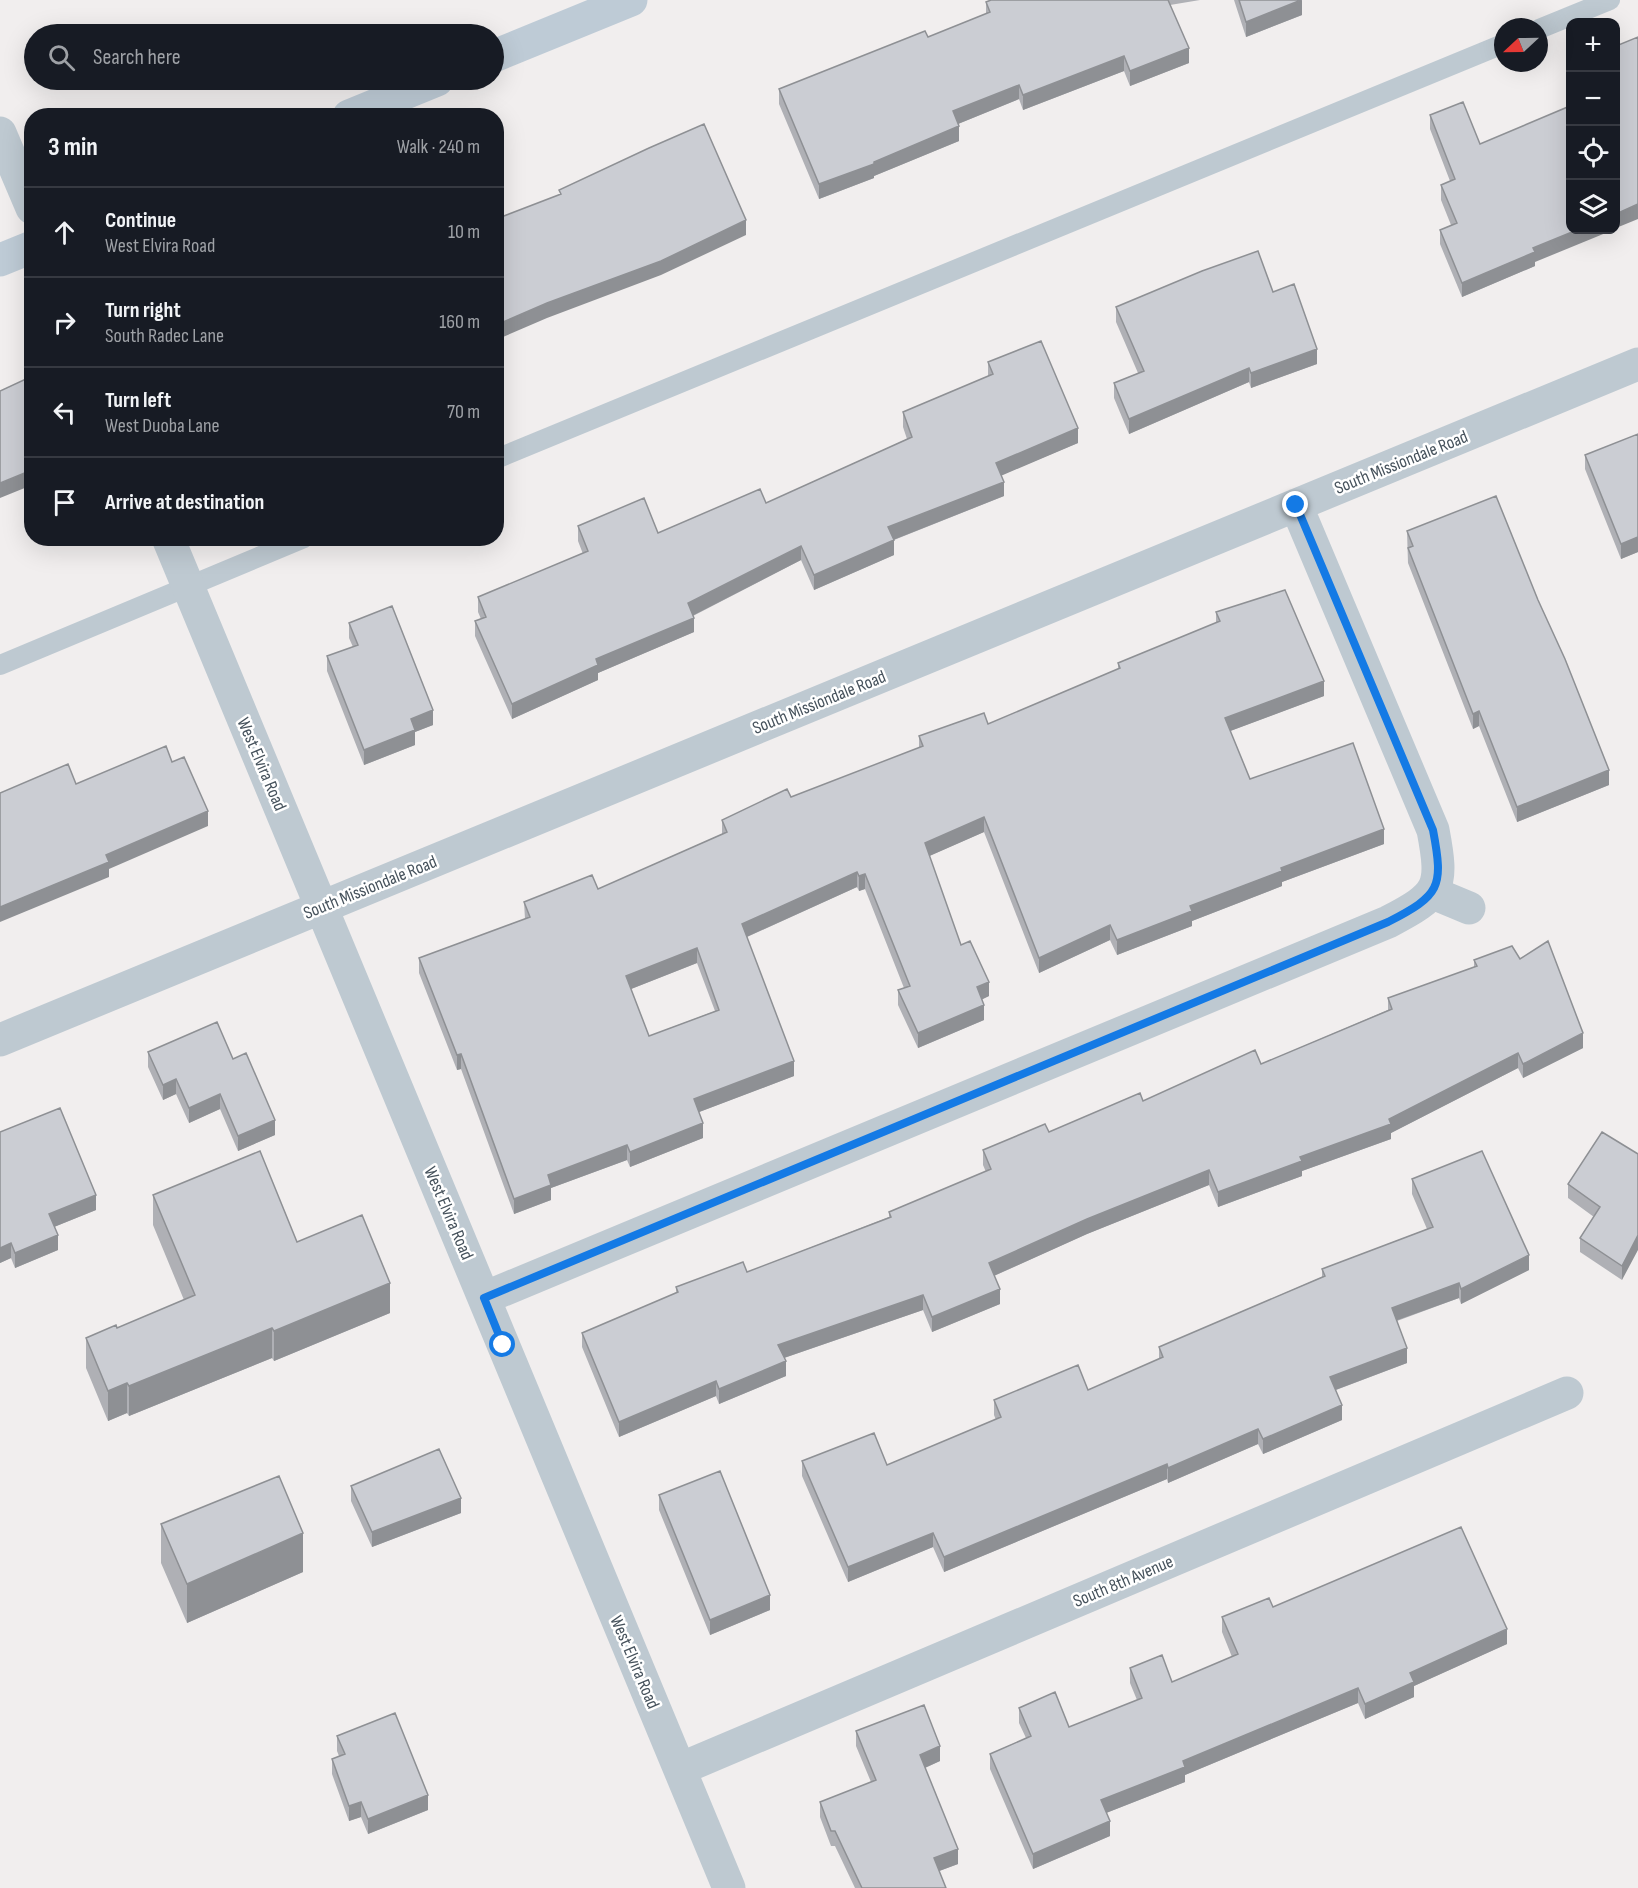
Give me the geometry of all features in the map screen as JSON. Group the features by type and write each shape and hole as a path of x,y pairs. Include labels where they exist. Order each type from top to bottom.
{"street":[{"path":"504,52 631,0"},
{"path":"369,108 413,90"},
{"path":"0,133 24,189"},
{"path":"0,260 24,250"},
{"name":"South Missiondale Road","path":"0,1040 1638,364"},
{"path":"484,1298 1388,922 1416,908 1433,893 1437,884 1439,859 1433,830 1296,505"},
{"name":"West Elvira Road","path":"171,546 729,1888"},
{"path":"1433,893 1469,908"},
{"name":"South 8th Avenue","path":"680,1769 1567,1392"}],"lane":[{"path":"1548,25 1610,0"},
{"path":"504,456 1494,48"},
{"path":"0,665 285,546"}],"building":[{"path":"991,0 1168,0 1189,48 1130,71 1124,56 1023,95 1019,85 953,111 959,126 874,162 874,164 819,184 779,89 925,31 928,37 990,12 986,2"},
{"path":"1239,0 1301,0 1246,22"},
{"path":"1638,37 1638,204 1620,212 1620,72 1620,44"},
{"path":"1463,102 1480,144 1566,108 1567,234 1533,248 1535,252 1462,283 1440,230 1457,223 1441,185 1455,179 1430,115"},
{"path":"704,124 746,220 661,261 547,303 504,322 504,216 561,194 559,190"},
{"path":"1258,251 1273,292 1294,284 1317,349 1251,373 1249,368 1129,419 1114,383 1144,371 1116,307 1202,271"},
{"path":"1041,341 1078,428 996,463 1004,482 888,527 894,540 814,575 801,546 688,603 694,618 596,659 598,665 512,704 475,621 486,617 478,597 588,551 578,526 644,498 658,533 760,489 766,503 912,437 903,412 993,374 988,362"},
{"path":"24,380 24,473 0,483 0,391"},
{"path":"1638,434 1638,537 1621,544 1585,455"},
{"path":"1496,496 1609,770 1517,807 1479,711 1473,714 1408,548 1413,546 1407,531"},
{"path":"1285,590 1324,681 1225,718 1250,779 1353,743 1384,829 1281,868 1282,871 1190,906 1192,911 1117,940 1110,925 1039,958 984,817 925,843 961,945 970,941 989,982 977,987 984,1005 918,1033 898,990 910,986 865,874 859,876 857,872 742,924 794,1061 694,1099 703,1123 630,1152 627,1145 548,1175 551,1185 514,1199 461,1054 457,1055 419,958 530,917 524,902 592,875 598,889 727,832 722,820 787,789 791,797 923,746 919,736 984,713 988,724 1120,668 1118,663 1220,621 1216,612","holes":["697,948 719,1010 649,1036 626,976"]},
{"path":"392,606 433,710 411,719 415,730 364,750 327,656 358,645 349,623"},
{"path":"166,746 172,762 184,757 208,811 106,855 109,862 0,907 0,793 68,764 76,784"},
{"path":"1548,941 1583,1033 1523,1064 1518,1053 1389,1119 1391,1124 1300,1157 1302,1161 1218,1192 1209,1170 1087,1219 989,1263 1000,1289 932,1317 923,1295 778,1345 786,1361 719,1389 716,1381 619,1422 582,1333 678,1292 676,1287 743,1262 747,1272 891,1217 889,1212 991,1169 983,1150 1045,1124 1049,1132 1140,1093 1143,1101 1255,1050 1261,1064 1392,1009 1388,998 1477,966 1474,960 1512,946 1520,959"},
{"path":"217,1022 233,1059 246,1053 275,1120 238,1136 220,1094 189,1108 176,1079 163,1085 148,1052"},
{"path":"60,1108 96,1195 49,1214 58,1235 15,1253 11,1243 0,1248 0,1132"},
{"path":"1602,1132 1638,1154 1638,1235 1622,1266 1580,1238 1600,1207 1568,1184"},
{"path":"260,1151 297,1242 362,1215 390,1283 274,1331 272,1328 129,1386 127,1383 108,1391 86,1338 116,1325 117,1328 195,1295 153,1195"},
{"path":"1482,1151 1529,1255 1461,1289 1459,1283 1392,1308 1407,1348 1330,1377 1342,1405 1263,1439 1258,1429 1168,1468 1167,1464 944,1557 933,1533 848,1567 802,1461 874,1433 887,1465 1001,1417 994,1400 1078,1365 1088,1390 1163,1357 1159,1347 1325,1276 1322,1269 1433,1227 1412,1179"},
{"path":"439,1449 461,1498 372,1532 351,1486"},
{"path":"720,1471 770,1595 710,1620 659,1495"},
{"path":"279,1476 303,1533 187,1584 161,1524"},
{"path":"1461,1527 1507,1629 1410,1673 1414,1682 1365,1704 1358,1688 1183,1761 1185,1767 1101,1800 1110,1821 1033,1854 990,1754 1031,1736 1019,1708 1055,1692 1069,1727 1142,1698 1130,1668 1162,1655 1172,1682 1238,1654 1222,1617 1269,1598 1273,1607"},
{"path":"924,1705 940,1746 920,1755 958,1849 934,1858 946,1888 862,1888 835,1831 831,1831 820,1802 876,1780 856,1731"},
{"path":"395,1713 428,1795 368,1819 361,1802 349,1806 332,1759 345,1754 337,1736"}],"route":[{"path":"503,1345 484,1298 1388,922 1416,908 1433,893 1437,884 1439,859 1433,830 1296,505"}]}
